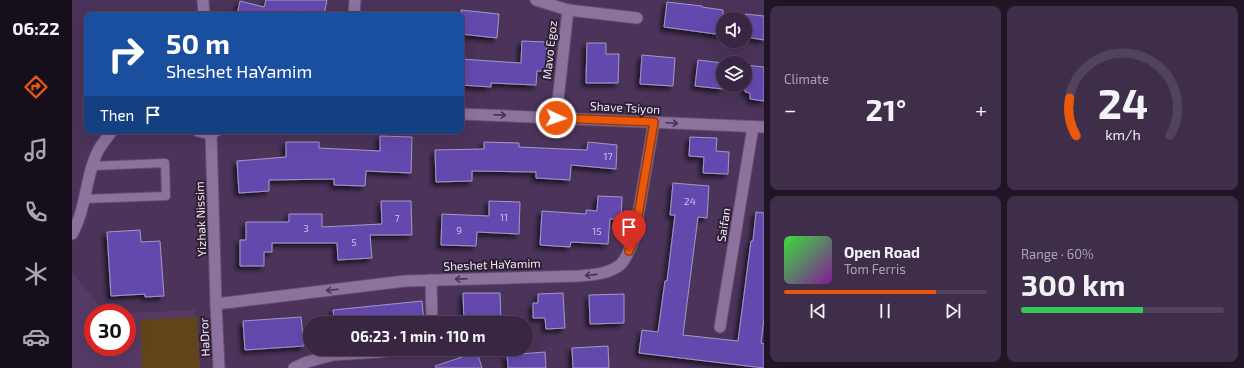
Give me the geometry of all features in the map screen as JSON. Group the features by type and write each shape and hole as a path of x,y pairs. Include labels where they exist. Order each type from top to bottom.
{"street":[{"path":"203,0 204,12"},
{"path":"354,12 355,0"},
{"path":"536,0 568,10 637,18"},
{"name":"Mavo Egoz","path":"556,118 568,10"},
{"name":"Shave Tsiyon","path":"464,114 759,127"},
{"name":"Sheshet HaYamim","path":"216,304 405,281 585,276 596,275 609,271 620,264 629,251 634,239 654,122"},
{"name":"Saifan","path":"720,327 759,127"},
{"path":"72,234 99,149 110,134"},
{"name":"Yizhak Nissim","path":"213,134 216,304"},
{"path":"431,280 432,316"},
{"name":"HaDror","path":"216,304 219,368"},
{"path":"294,368 307,362 329,356"}],"lane":[{"path":"84,199 166,196 165,163 93,166"}],"shaded area":[{"path":"72,272 98,304 84,304 84,356 136,356 136,313 195,310 200,368 72,368"},
{"path":"197,317 200,368 142,368 140,320"}],"building":[{"path":"266,0 327,0 325,12 238,12 240,1 264,7"},
{"path":"667,2 723,10 723,12 716,12 716,34 664,27"},
{"path":"461,10 499,14 497,38 464,34 464,12 461,12"},
{"path":"752,15 764,16 764,40 752,38"},
{"path":"522,41 547,42 546,71 537,71 536,85 491,83 491,87 464,85 464,59 521,63"},
{"path":"587,43 606,43 606,54 619,54 618,83 586,83"},
{"path":"642,55 675,58 673,86 640,84"},
{"path":"698,60 716,62 716,88 695,86"},
{"path":"752,66 764,67 764,101 750,99 750,93 745,92 752,92"},
{"path":"380,136 412,137 411,173 366,171 365,186 334,185 334,179 269,180 269,191 239,193 237,161 286,157 286,142 319,142 319,148 380,151"},
{"path":"690,137 717,138 716,151 729,152 728,174 703,173 704,157 689,156"},
{"path":"484,142 519,143 519,147 587,150 588,142 617,145 616,169 571,165 570,180 536,178 536,172 472,171 472,181 436,182 435,150 484,149"},
{"path":"673,183 709,186 707,218 698,217 683,335 738,341 756,212 764,213 764,319 761,343 764,344 764,368 639,353 642,330 658,332 665,281 667,281 675,215 670,215"},
{"path":"598,196 622,197 621,219 610,219 608,244 571,242 570,247 540,245 542,211 586,214 586,210 597,211"},
{"path":"381,201 411,201 412,235 370,235 372,258 338,260 337,243 272,243 272,252 264,252 264,266 240,266 240,240 246,240 246,222 289,222 289,214 322,214 322,227 382,224"},
{"path":"489,201 520,202 519,234 477,232 476,246 441,245 442,214 489,216"},
{"path":"140,230 141,242 160,241 164,296 145,297 145,294 111,296 107,232"},
{"path":"463,293 500,293 501,316 464,316"},
{"path":"563,293 565,328 546,329 545,318 533,318 533,303 538,303 538,294"},
{"path":"624,294 624,323 590,324 589,295"},
{"path":"422,301 423,316 334,316 333,310"},
{"path":"301,317 303,346 245,350 243,321"},
{"path":"608,346 609,368 573,368 572,348"},
{"path":"545,352 546,368 508,368 507,356 533,356 533,353"},
{"path":"465,356 478,356 482,368 436,368 435,366"}],"route":[{"path":"556,118 654,122 634,239 629,251"}]}
